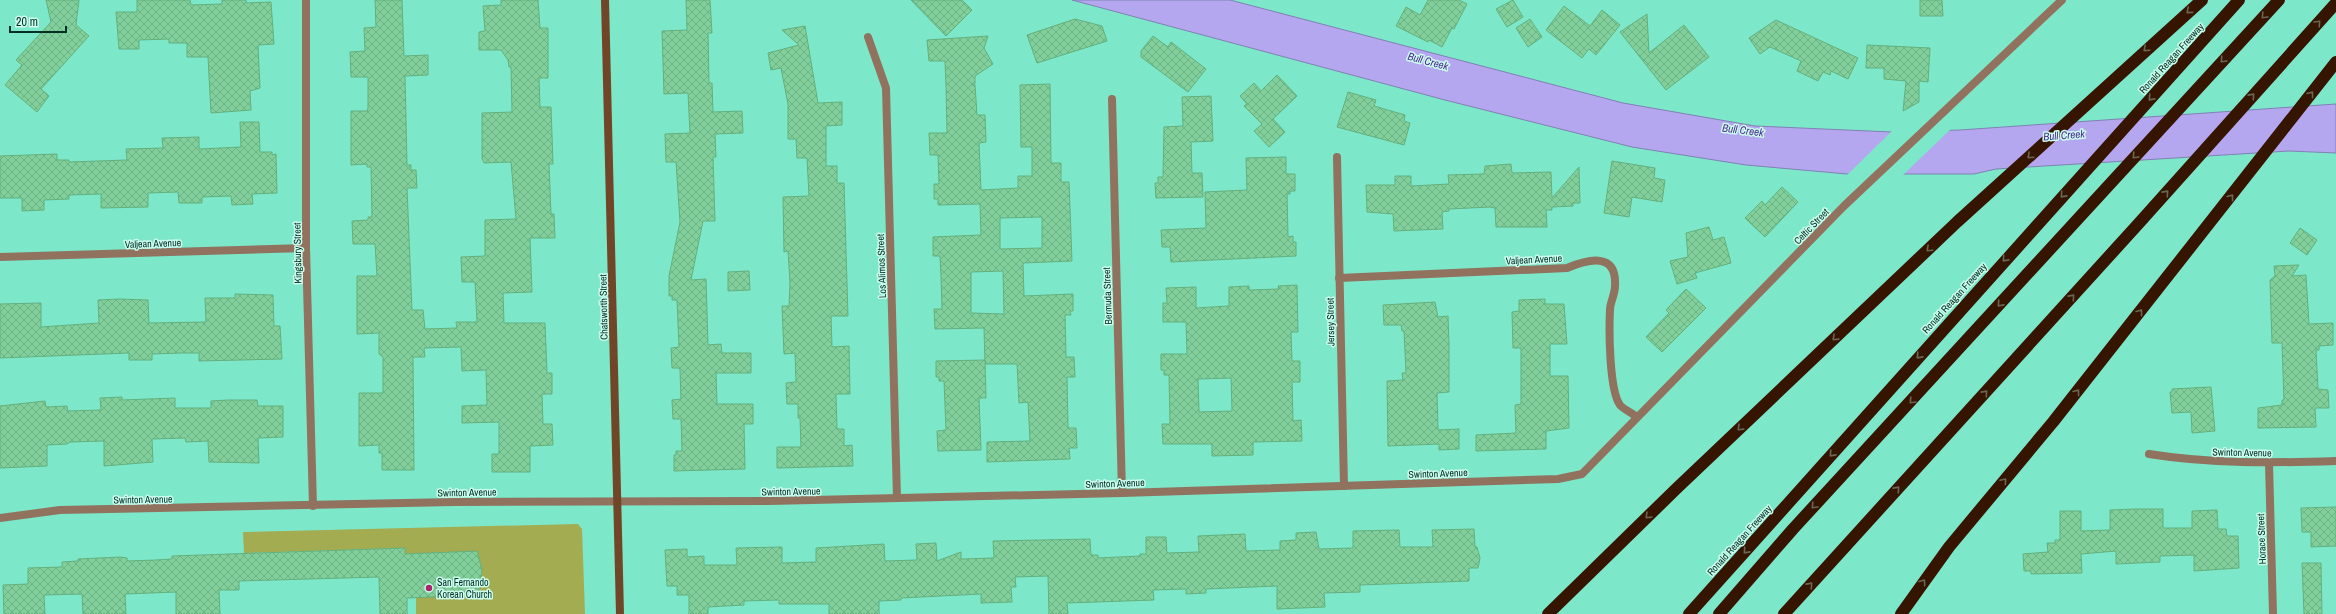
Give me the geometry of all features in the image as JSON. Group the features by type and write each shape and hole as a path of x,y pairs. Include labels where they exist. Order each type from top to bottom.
{"highway":[{"path":"1548,614 1676,489 1957,222 2202,0"},
{"name":"Ronald Reagan Freeway","path":"1689,614 2031,230 2239,0"},
{"path":"1719,614 1793,529 2279,0"},
{"path":"1784,614 2140,222 2336,3"},
{"path":"1901,614 1949,547 2053,422 2336,62"}],"main road":[{"name":"Chatsworth Street","path":"605,0 620,614"}],"street":[{"name":"Kingsbury Street","path":"306,0 306,248 314,506"},
{"name":"Celtic Street","path":"1582,474 1844,206 2062,0"},
{"name":"Los Alimos Street","path":"868,37 886,88 897,498"},
{"name":"Bermuda Street","path":"1112,99 1122,493"},
{"name":"Jersey Street","path":"1337,157 1344,486"},
{"name":"Valjean Avenue","path":"0,257 306,248"},
{"name":"Valjean Avenue","path":"1339,278 1568,268 1594,260 1603,261 1611,266 1615,276 1615,287 1610,308 1613,388 1620,405 1637,417"},
{"name":"Swinton Avenue","path":"2148,454 2190,460 2269,463 2336,461"},
{"name":"Horace Street","path":"2269,463 2273,614"},
{"name":"Swinton Avenue","path":"0,518 60,510 469,502 583,501 617,503 1122,493 1558,479 1582,474"}],"green space":[{"path":"578,524 582,529 585,614 416,614 416,597 478,595 482,570 477,552 405,554 405,548 244,553 243,532"}],"water":[{"name":"Bull Creek","path":"1072,0 1230,0 1623,103 1755,126 1892,132 1960,130 2336,104 2336,153 2289,151 1996,169 1974,174 1847,174 1746,165 1632,147 1445,100"}],"pier":[{"path":"1952,128 1902,176 1846,176 1893,130"}],"building":[{"path":"46,0 79,0 76,25 89,36 41,89 49,96 37,112 5,85 22,65 16,60 51,22"},
{"path":"137,0 190,0 191,5 222,4 222,0 246,0 246,3 271,2 274,44 258,45 260,88 250,91 251,110 211,113 208,57 187,57 187,43 169,43 169,39 139,40 139,49 119,49 116,12 137,12"},
{"path":"375,0 402,0 404,56 428,55 428,75 405,76 407,165 411,165 411,170 416,170 417,188 407,188 412,310 423,310 425,329 457,328 456,322 477,322 475,282 462,282 461,257 485,256 485,220 516,219 511,162 484,163 482,158 482,113 512,112 511,67 509,67 508,60 501,50 479,50 479,32 485,31 483,6 501,5 501,0 538,0 540,28 548,28 548,78 539,78 540,107 551,107 553,164 549,164 551,214 554,214 555,238 530,238 532,292 503,293 504,323 545,323 547,373 552,373 552,394 542,394 543,424 552,424 553,445 530,446 530,472 492,472 492,454 499,454 499,422 462,423 462,406 487,405 486,370 462,371 461,347 424,348 425,357 413,357 414,470 382,470 382,453 379,453 379,445 359,446 359,393 383,393 383,357 379,354 379,333 357,334 357,276 377,276 375,244 353,244 352,221 368,220 368,217 372,217 371,167 367,167 367,164 351,165 351,111 367,111 368,77 351,77 350,52 365,51 364,28 376,27"},
{"path":"686,0 710,0 712,33 708,33 709,83 712,83 713,112 742,111 743,133 715,134 716,157 713,157 715,221 703,221 691,280 706,279 708,345 721,344 722,353 751,353 751,373 716,373 717,404 753,404 753,424 744,424 745,469 674,471 674,455 676,455 676,451 682,451 681,419 673,419 672,400 681,399 680,370 679,368 672,368 671,348 679,347 677,300 672,300 672,296 669,296 669,276 680,222 676,162 666,162 665,134 690,133 688,93 664,94 662,31 687,30"},
{"path":"911,0 962,0 972,10 946,36"},
{"path":"1428,0 1459,0 1467,4 1454,29 1452,28 1442,47 1429,40 1428,42 1396,26 1406,7 1420,15"},
{"path":"1513,0 1523,17 1507,27 1496,9"},
{"path":"1920,0 1942,0 1943,16 1920,16"},
{"path":"1564,6 1590,26 1602,10 1620,25 1596,55 1589,49 1582,58 1546,30"},
{"path":"1647,14 1649,53 1684,25 1709,57 1666,90 1620,32"},
{"path":"1075,19 1102,26 1107,41 1037,63 1027,35"},
{"path":"1530,19 1542,37 1528,47 1516,28"},
{"path":"1776,20 1858,58 1848,79 1831,71 1830,75 1823,72 1818,81 1797,71 1801,61 1770,47 1760,54 1749,38"},
{"path":"805,26 818,103 842,102 842,125 826,126 826,166 837,166 837,183 844,183 848,316 831,316 832,347 849,346 850,394 836,394 837,429 844,429 844,446 852,445 853,466 777,468 777,447 801,447 798,404 787,404 786,383 796,382 795,353 784,354 782,306 789,306 790,283 788,251 784,252 783,197 809,196 807,158 797,158 796,139 788,139 788,104 781,68 771,70 768,53 799,45 782,30"},
{"path":"988,36 984,48 993,64 975,76 975,84 972,85 975,85 977,115 985,115 986,142 979,143 981,190 1018,188 1018,176 1032,176 1032,147 1021,147 1020,85 1050,84 1051,163 1061,163 1061,182 1069,182 1072,261 1023,263 1024,296 1073,294 1073,311 1070,311 1071,315 1065,315 1066,357 1074,357 1075,377 1067,377 1068,428 1076,428 1077,448 1069,448 1070,459 987,462 987,442 1030,441 1028,402 1019,403 1017,364 985,364 984,328 935,329 934,309 942,309 940,256 933,256 933,237 981,235 980,204 938,205 938,199 934,199 934,184 939,184 938,155 930,155 929,133 947,133 945,61 929,61 927,40","holes":["1042,217 1042,248 1000,249 1000,218","1003,271 1004,314 971,313 971,272"]},
{"path":"1153,36 1168,47 1171,42 1206,69 1188,92 1141,57 1141,51"},
{"path":"1867,45 1930,48 1928,82 1919,81 1919,102 1903,111 1906,81 1884,79 1884,68 1866,68"},
{"path":"1277,75 1297,96 1273,119 1285,132 1269,147 1254,131 1262,124 1244,106 1247,104 1240,96 1254,83 1261,91"},
{"path":"1348,92 1376,100 1374,106 1405,115 1404,121 1410,123 1404,145 1337,127"},
{"path":"1211,96 1213,141 1191,142 1192,173 1202,173 1203,197 1156,198 1155,183 1158,183 1158,177 1163,177 1164,127 1183,126 1182,97"},
{"path":"240,122 259,122 260,152 272,152 272,155 276,154 277,193 252,194 253,204 232,205 231,196 202,197 202,203 179,203 178,192 148,193 148,207 101,208 101,194 69,195 69,199 44,200 44,210 22,211 22,198 0,198 0,156 57,154 57,160 69,160 69,162 127,160 126,149 163,148 162,138 199,137 199,149 241,147"},
{"path":"1286,157 1286,174 1295,174 1295,191 1290,191 1290,194 1287,194 1288,237 1293,236 1293,242 1296,242 1296,256 1171,262 1170,247 1162,247 1161,230 1206,228 1205,192 1247,190 1246,158"},
{"path":"1612,161 1655,168 1654,178 1665,180 1662,202 1632,197 1629,217 1604,213"},
{"path":"1511,164 1512,173 1551,172 1552,198 1579,167 1580,203 1573,203 1573,206 1552,207 1552,210 1546,210 1547,227 1496,227 1495,208 1490,207 1449,209 1449,211 1442,212 1443,229 1394,231 1393,214 1367,212 1366,185 1395,185 1395,176 1411,176 1411,186 1449,184 1448,175 1484,174 1485,166"},
{"path":"1782,187 1798,202 1765,237 1745,218 1762,201 1765,205"},
{"path":"1709,227 1713,240 1724,237 1731,263 1695,273 1697,278 1677,284 1670,261 1688,257 1686,233"},
{"path":"2300,228 2317,240 2307,255 2290,243"},
{"path":"2299,265 2292,276 2306,275 2309,324 2333,323 2333,345 2319,346 2319,350 2316,350 2318,389 2328,390 2329,408 2315,408 2316,427 2258,428 2258,408 2282,405 2282,400 2284,400 2282,343 2272,343 2270,280 2275,276 2274,266"},
{"path":"749,271 750,290 728,291 728,272"},
{"path":"1297,285 1298,332 1291,332 1292,361 1300,361 1300,382 1292,382 1293,421 1301,420 1302,441 1253,442 1253,455 1212,456 1212,444 1163,444 1162,424 1170,424 1169,375 1164,375 1164,370 1161,370 1161,354 1187,354 1186,322 1163,322 1163,303 1167,303 1166,288 1196,287 1196,308 1229,306 1229,287 1249,286 1249,290 1279,289 1278,286","holes":["1231,378 1232,411 1199,412 1198,379"]},
{"path":"1686,289 1706,308 1662,352 1646,337 1669,313 1666,310"},
{"path":"235,294 273,295 274,326 280,326 282,359 199,361 199,353 152,354 152,360 129,360 129,353 0,358 0,304 41,303 41,327 99,323 98,300 120,299 148,300 149,323 206,322 205,298 235,298"},
{"path":"1545,299 1545,304 1564,304 1567,344 1550,344 1550,376 1568,376 1569,428 1546,431 1546,449 1476,451 1476,435 1516,433 1515,405 1521,404 1521,348 1513,348 1512,312 1519,311 1519,300"},
{"path":"1435,302 1438,317 1448,316 1449,344 1449,392 1437,393 1438,430 1459,429 1459,449 1439,450 1439,444 1388,446 1387,381 1403,380 1402,373 1406,373 1404,331 1402,331 1401,325 1384,325 1383,305"},
{"path":"985,360 986,398 979,398 981,450 938,451 937,431 946,430 944,381 939,381 939,377 936,377 936,361"},
{"path":"2211,387 2215,431 2192,433 2191,412 2172,413 2170,392 2172,392 2172,389"},
{"path":"122,397 122,400 175,398 175,408 211,408 211,401 228,400 257,400 258,406 283,406 283,437 258,438 259,463 209,462 208,441 186,442 185,438 152,439 153,462 104,466 104,441 70,442 67,444 47,445 47,466 0,468 0,406 45,401 46,407 67,406 68,411 101,410 100,398"},
{"path":"2336,507 2336,546 2311,547 2311,532 2302,532 2301,508"},
{"path":"2163,509 2163,528 2192,528 2192,511 2217,510 2218,529 2226,529 2227,536 2238,536 2239,568 2194,571 2194,555 2160,556 2160,562 2116,564 2116,551 2081,554 2082,573 2031,574 2031,571 2024,571 2023,554 2048,552 2047,543 2055,543 2055,540 2060,540 2060,511 2081,511 2081,531 2110,530 2110,510"},
{"path":"1474,529 1475,547 1477,547 1480,558 1478,568 1469,568 1469,581 1360,585 1360,592 1324,593 1325,607 1277,609 1277,586 1206,589 1206,593 1186,594 1186,589 1153,590 1154,600 1067,603 1068,614 1049,614 1048,576 1015,577 1016,587 1011,587 1012,602 981,603 981,594 901,598 901,600 879,601 879,614 829,614 829,604 779,604 779,600 744,601 744,605 708,607 708,614 689,614 689,595 677,595 677,586 667,586 665,550 687,549 687,557 704,556 704,565 737,565 736,548 782,547 782,563 816,562 816,548 884,544 885,561 917,560 916,544 936,543 937,561 961,552 961,559 994,558 993,541 1090,539 1091,555 1098,555 1098,558 1140,556 1140,554 1146,554 1146,537 1166,537 1167,553 1199,552 1198,536 1245,534 1246,551 1280,550 1280,541 1296,540 1296,533 1316,532 1319,549 1353,548 1353,531 1399,530 1400,547 1433,547 1432,530"},
{"path":"405,548 405,554 477,551 482,570 478,595 407,598 407,614 380,614 379,577 239,581 239,590 219,590 220,614 176,614 176,592 125,594 126,614 83,614 82,594 44,595 45,614 4,614 3,585 28,584 28,568 62,567 62,562 78,561 78,559 120,557 127,558 127,561 172,559 172,556"},
{"path":"2302,563 2321,563 2322,614 2304,614"}],"place":[{"name":"San Fernando Korean Church","path":"429,588"}]}
